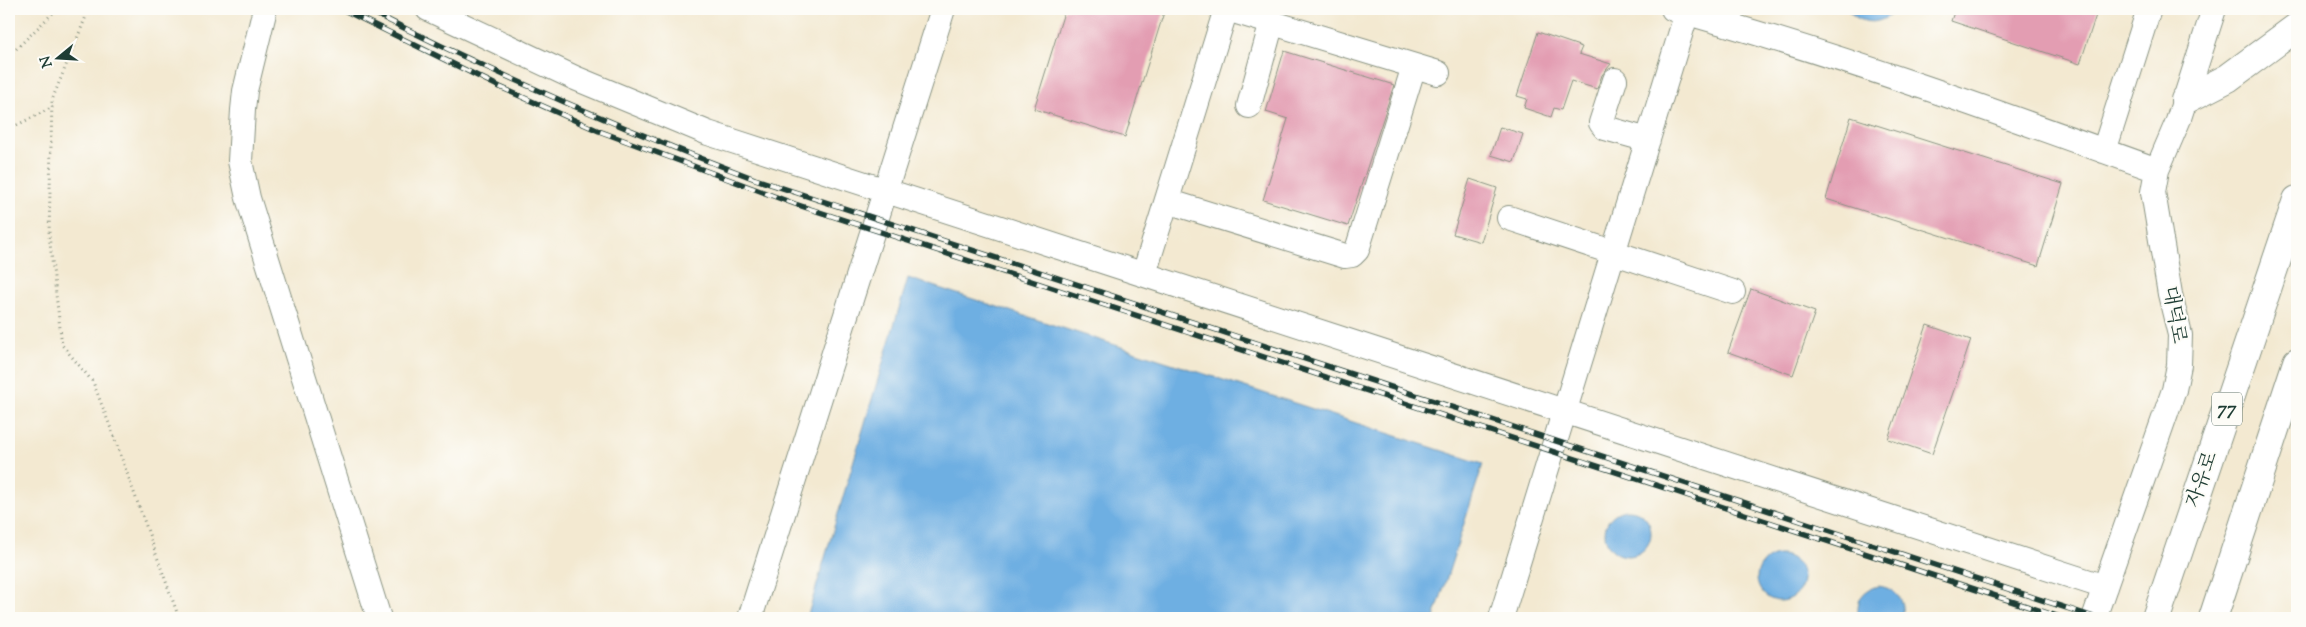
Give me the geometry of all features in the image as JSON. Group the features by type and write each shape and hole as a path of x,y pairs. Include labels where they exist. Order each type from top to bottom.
{"highway":[{"path":"2185,100 2228,78 2297,27"},
{"name":"자유로","path":"2156,618 2297,200"},
{"path":"2213,618 2297,362"}],"street":[{"path":"265,9 246,91 240,161 248,198 379,618"},
{"path":"428,9 575,78 708,133 2105,586"},
{"path":"750,618 943,9"},
{"path":"1144,274 1226,9 1438,73"},
{"path":"2104,151 2149,9"},
{"name":"대덕로","path":"2094,618 2174,390 2180,365 2180,335 2170,294 2153,192 2157,170 2185,100 2214,9"},
{"path":"1501,618 1566,412 1648,140 1682,10 1768,35 2157,170"},
{"path":"1249,106 1272,22"},
{"path":"1167,201 1346,256 1352,255 1357,250 1414,66"},
{"path":"1615,80 1601,123 1602,126 1648,140"},
{"path":"1509,218 1733,292"}],"path":[{"path":"9,56 57,9"},
{"path":"89,9 52,100 49,235 62,345 93,382 114,434 179,618"},
{"path":"9,131 13,127 52,107"}],"water":[{"path":"1847,9 1896,9 1884,19 1872,22 1859,19"},
{"path":"908,278 1483,464 1434,618 807,618"},
{"path":"1628,510 1641,514 1647,520 1651,533 1647,546 1641,552 1628,556 1615,552 1609,546 1605,533 1609,520 1615,514"},
{"path":"1780,555 1793,559 1799,565 1803,578 1799,591 1793,597 1780,601 1767,597 1761,591 1757,578 1761,565 1767,559"},
{"path":"1878,586 1890,589 1898,596 1902,606 1901,618 1859,618 1858,607 1861,598 1868,590"}],"building":[{"path":"1065,9 1165,9 1125,137 1034,109"},
{"path":"1955,9 2098,9 2080,64 1951,21"},
{"path":"1538,32 1582,47 1579,54 1611,64 1602,75 1597,89 1571,81 1561,110 1554,108 1551,117 1524,108 1527,99 1517,96"},
{"path":"1284,51 1394,85 1348,226 1263,200 1288,119 1266,112"},
{"path":"1851,117 2063,184 2038,266 1826,199"},
{"path":"1500,127 1523,134 1514,162 1491,155"},
{"path":"1470,179 1497,188 1481,242 1453,234"},
{"path":"1751,289 1815,312 1793,375 1728,352"},
{"path":"1927,325 1971,340 1932,454 1888,439"}],"railway":[{"path":"342,9 500,87 599,131 795,204 2063,618"},
{"path":"366,9 462,56 558,99 755,179 2097,618"}]}
